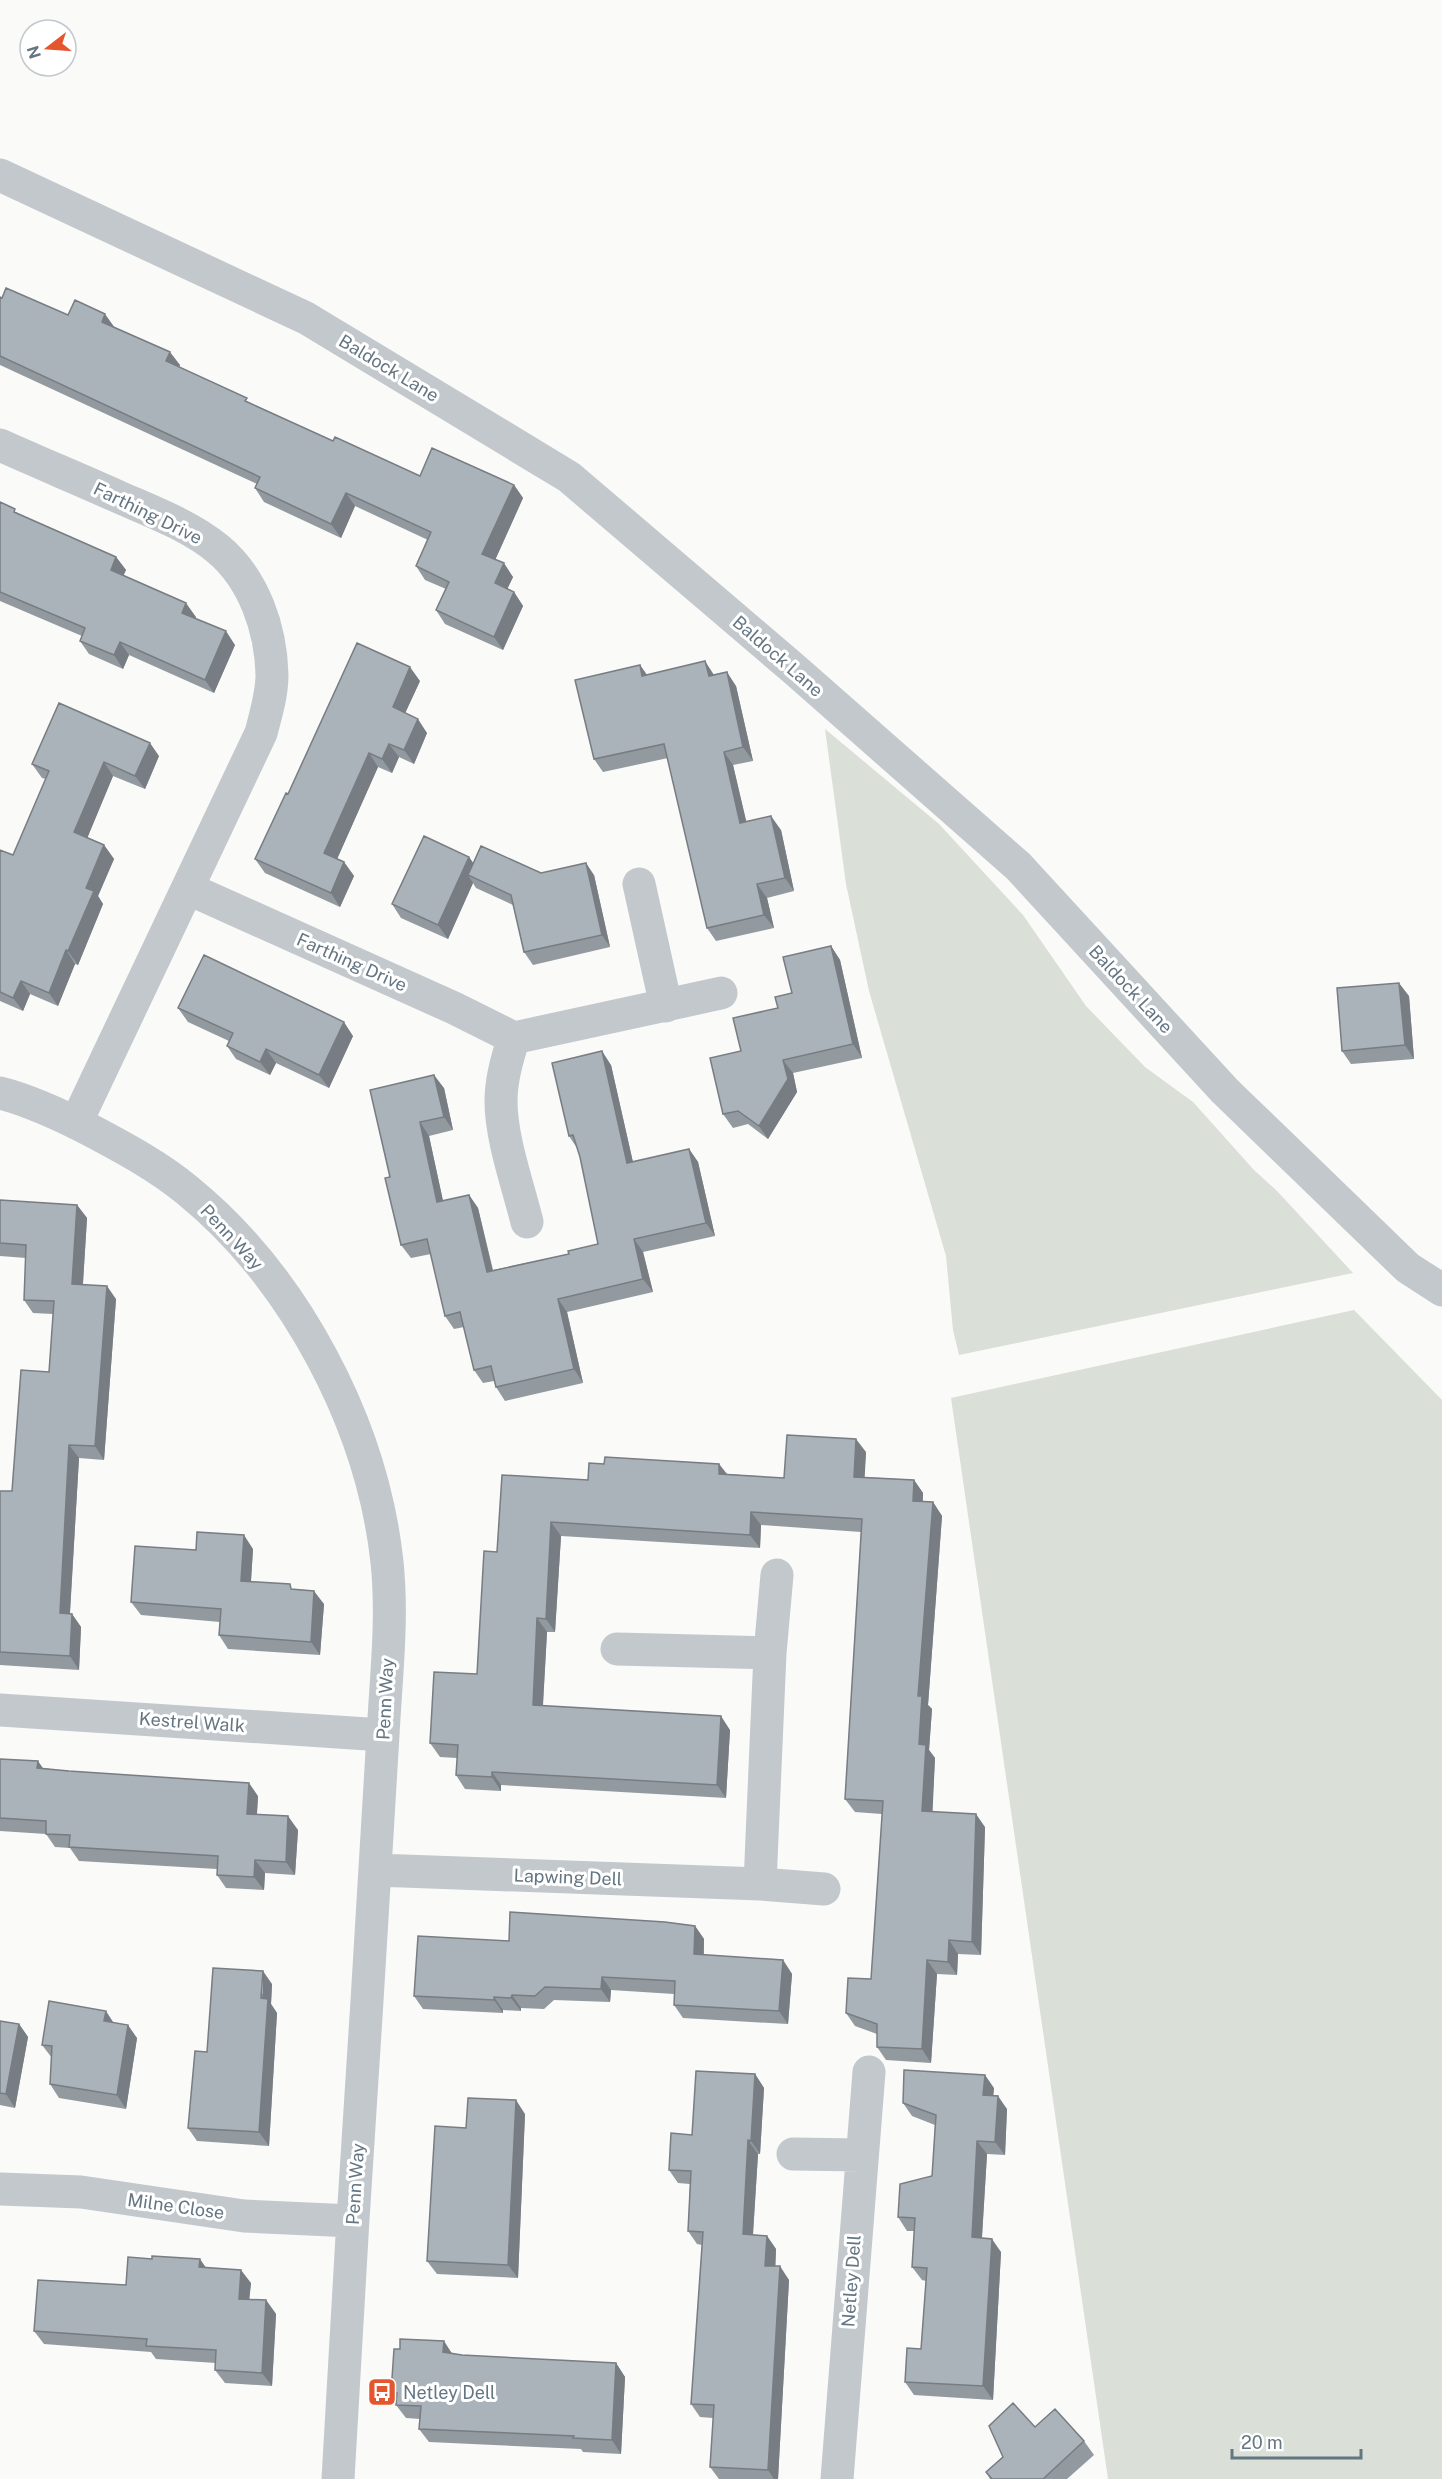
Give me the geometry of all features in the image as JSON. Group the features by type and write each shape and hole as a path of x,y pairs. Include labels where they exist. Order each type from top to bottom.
{"street":[{"name":"Baldock Lane","path":"0,175 306,318 569,477 794,669 1018,866 1225,1091 1407,1268 1442,1290"},
{"name":"Farthing Drive","path":"0,445 191,531 218,549 237,568 250,588 268,634 272,676 261,733 189,889 76,1123"},
{"path":"639,884 666,1006"},
{"name":"Farthing Drive","path":"189,889 454,1008 514,1038"},
{"path":"528,1222 505,1132 500,1102 506,1062 514,1038 721,993"},
{"name":"Penn Way","path":"0,1094 76,1123 128,1150 186,1190 228,1228 280,1291 316,1346 342,1397 377,1506 387,1562 389,1625 338,2479"},
{"path":"760,1884 770,1653 777,1575"},
{"path":"617,1649 770,1653"},
{"name":"Kestrel Walk","path":"0,1710 383,1735"},
{"name":"Lapwing Dell","path":"376,1870 760,1884 824,1889"},
{"name":"Netley Dell","path":"837,2479 869,2072"},
{"path":"793,2154 861,2155"},
{"name":"Milne Close","path":"0,2189 81,2192 244,2216 352,2221"}],"shaded area":[{"path":"825,729 939,824 1023,915 1086,1006 1145,1067 1193,1102 1254,1170 1277,1191 1353,1273 959,1355 953,1330 946,1256 869,991 846,884"},
{"path":"1354,1310 1442,1400 1442,2479 1108,2479 951,1398"}],"building":[{"path":"6,288 68,315 75,300 105,314 102,322 170,352 166,361 247,398 245,401 333,441 335,437 420,476 432,448 514,485 482,554 504,563 495,583 514,592 494,637 436,610 449,582 416,566 431,532 346,493 331,524 255,488 260,477 0,356 0,297 2,298"},
{"path":"0,502 15,509 14,512 116,557 111,570 186,603 182,613 226,631 205,680 120,642 114,655 80,641 85,628 0,592"},
{"path":"357,643 410,667 393,707 418,719 404,750 389,744 382,759 369,753 324,853 344,862 331,893 255,859 286,793 288,794"},
{"path":"705,661 709,676 727,672 743,747 724,752 740,823 771,816 785,878 757,884 764,915 707,928 664,744 594,759 575,680 640,665 642,676"},
{"path":"59,703 150,743 135,776 104,762 74,832 104,845 86,888 94,891 68,951 66,950 49,993 21,981 13,998 0,992 0,850 13,855 49,771 32,764"},
{"path":"424,836 469,857 438,925 392,904"},
{"path":"481,846 541,873 586,863 602,935 524,952 511,895 468,875"},
{"path":"831,946 853,1044 783,1060 788,1079 759,1126 738,1111 723,1114 710,1058 741,1051 733,1018 778,1008 775,997 792,993 783,957"},
{"path":"204,955 344,1022 319,1075 266,1049 260,1062 227,1046 233,1033 178,1008"},
{"path":"1399,983 1405,1045 1342,1051 1337,988"},
{"path":"602,1051 627,1163 689,1149 706,1223 634,1239 643,1279 558,1299 574,1369 496,1387 491,1366 474,1370 460,1312 445,1316 427,1239 401,1245 385,1178 390,1177 370,1090 434,1075 444,1117 420,1122 437,1202 469,1195 487,1272 569,1254 568,1251 598,1244 580,1157 573,1135 569,1136 552,1063"},
{"path":"0,1200 77,1205 72,1284 107,1286 95,1446 69,1445 60,1613 72,1614 70,1656 0,1652 0,1491 12,1491 21,1370 49,1372 54,1301 24,1300 26,1245 0,1243"},
{"path":"787,1435 856,1439 854,1477 914,1480 913,1501 933,1502 918,1696 922,1696 919,1744 926,1745 922,1811 976,1814 972,1942 949,1940 948,1962 927,1960 922,2049 877,2047 877,2024 846,2013 848,1978 871,1979 883,1801 845,1799 862,1519 751,1512 750,1535 551,1522 546,1619 537,1618 533,1705 721,1716 717,1785 492,1772 492,1777 456,1775 458,1745 430,1743 434,1672 477,1674 484,1551 497,1552 502,1475 588,1480 589,1463 604,1464 605,1457 719,1464 719,1474 784,1478"},
{"path":"197,1532 244,1535 241,1581 290,1584 291,1589 314,1591 311,1642 219,1635 221,1609 131,1602 135,1546 196,1550"},
{"path":"0,1759 38,1761 37,1768 249,1783 247,1814 288,1816 286,1862 255,1860 254,1877 217,1875 218,1856 69,1847 70,1835 46,1834 46,1821 0,1818"},
{"path":"510,1912 695,1926 694,1954 783,1960 779,2011 674,2005 675,1981 602,1977 601,1989 545,1987 535,1996 512,1995 511,1998 494,1997 494,2000 414,1996 418,1936 509,1941"},
{"path":"213,1968 263,1971 261,1998 268,1999 259,2132 188,2128 195,2051 207,2052"},
{"path":"49,2001 106,2011 104,2021 128,2025 117,2095 50,2084 52,2046 42,2045"},
{"path":"0,2021 19,2024 6,2094 0,2093"},
{"path":"904,2070 985,2075 983,2095 998,2096 995,2142 977,2141 972,2237 992,2239 983,2386 905,2382 907,2348 921,2349 927,2268 912,2267 915,2218 898,2217 900,2184 932,2176 936,2115 903,2103"},
{"path":"696,2071 755,2074 751,2141 748,2140 743,2234 767,2236 765,2266 780,2266 768,2470 710,2467 714,2405 691,2404 703,2232 688,2231 691,2171 669,2170 671,2133 692,2135"},
{"path":"468,2098 516,2100 508,2265 427,2261 435,2126 466,2128"},
{"path":"152,2256 200,2259 199,2267 241,2270 239,2299 266,2300 262,2373 215,2370 216,2350 146,2346 147,2339 34,2331 38,2280 126,2285 128,2257 152,2259"},
{"path":"400,2339 444,2341 443,2352 462,2355 616,2363 612,2440 573,2438 574,2436 419,2429 421,2406 396,2405 397,2393 391,2393 394,2349 400,2349"},
{"path":"1013,2403 1035,2427 1055,2409 1084,2441 1043,2479 992,2479 986,2472 1003,2457 989,2426"}],"place":[{"name":"Netley Dell","path":"382,2392"}]}
